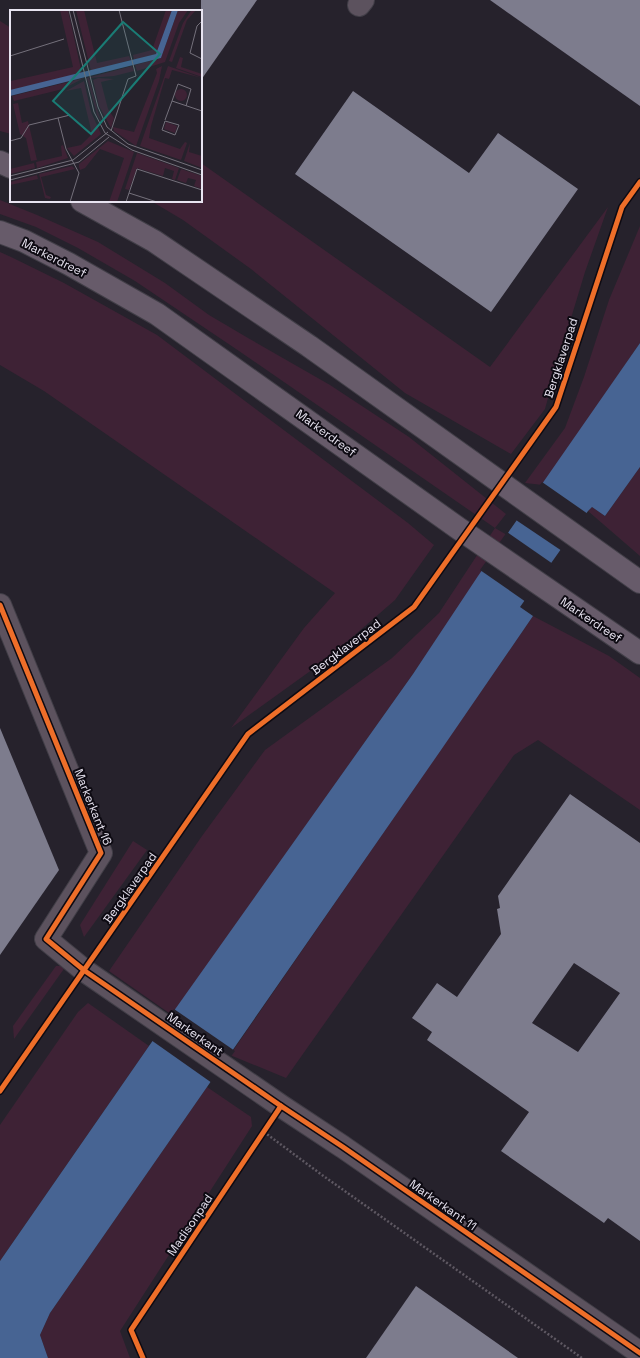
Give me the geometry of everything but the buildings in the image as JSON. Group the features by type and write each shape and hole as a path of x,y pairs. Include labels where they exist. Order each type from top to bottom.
{"main road":[{"path":"0,162 10,167"},
{"path":"84,202 161,246 308,346 640,582"},
{"name":"Markerdreef","path":"0,232 69,264 157,314 458,528 640,653"}],"street":[{"name":"Markerkant 16","path":"0,605 101,853 46,939 85,971 145,1011"},
{"name":"Markerkant","path":"145,1011 235,1074"},
{"name":"Markerkant 11","path":"235,1074 640,1353"}],"path":[{"path":"260,1139 281,1106"},
{"path":"264,1132 582,1358"}],"shaded area":[{"path":"0,21 10,27 10,134 0,131"},
{"path":"202,164 490,367 608,207 585,272 545,409 511,454 405,393 251,269 183,220 153,202 202,202"},
{"path":"0,200 98,242 165,283 209,315 330,385 409,437 506,514 495,528 135,281 78,248 36,227 0,214"},
{"path":"640,226 640,343 543,485 525,483 565,428 584,377 609,300"},
{"path":"0,252 64,283 157,335 408,523 434,545 395,600 327,659 231,728 304,628 335,593 44,391 0,365"},
{"path":"640,467 640,556 588,511 592,507 605,516"},
{"path":"495,528 507,535 413,674 172,1015 109,971 202,836 265,750 392,658 439,613"},
{"path":"533,616 609,656 640,678 640,810 538,740 514,755 286,1078 230,1055"},
{"path":"133,841 147,850 84,937 80,925"},
{"path":"56,966 66,966 14,1039 13,1026"},
{"path":"88,1003 149,1046 0,1261 0,1125 78,1012"},
{"path":"207,1087 251,1117 252,1126 120,1331 130,1358 48,1358 40,1335 50,1313"}],"water":[{"path":"640,343 640,467 605,516 592,507 588,511 520,607 533,616 50,1313 40,1335 48,1358 0,1358 0,1261 149,1046 413,674 478,576"}],"pier":[{"path":"542,482 588,514 562,551 516,520"},
{"path":"507,532 553,564 526,602 480,570"},
{"path":"174,1009 235,1051 212,1083 151,1040"}],"cycle path":[{"name":"Bergklaverpad","path":"0,1091 248,734 414,607 556,407 622,207 640,182"},
{"path":"0,605 101,853 46,939 85,971 343,1147 640,1353"},
{"name":"Madisonpad","path":"143,1358 131,1330 281,1106"}]}
